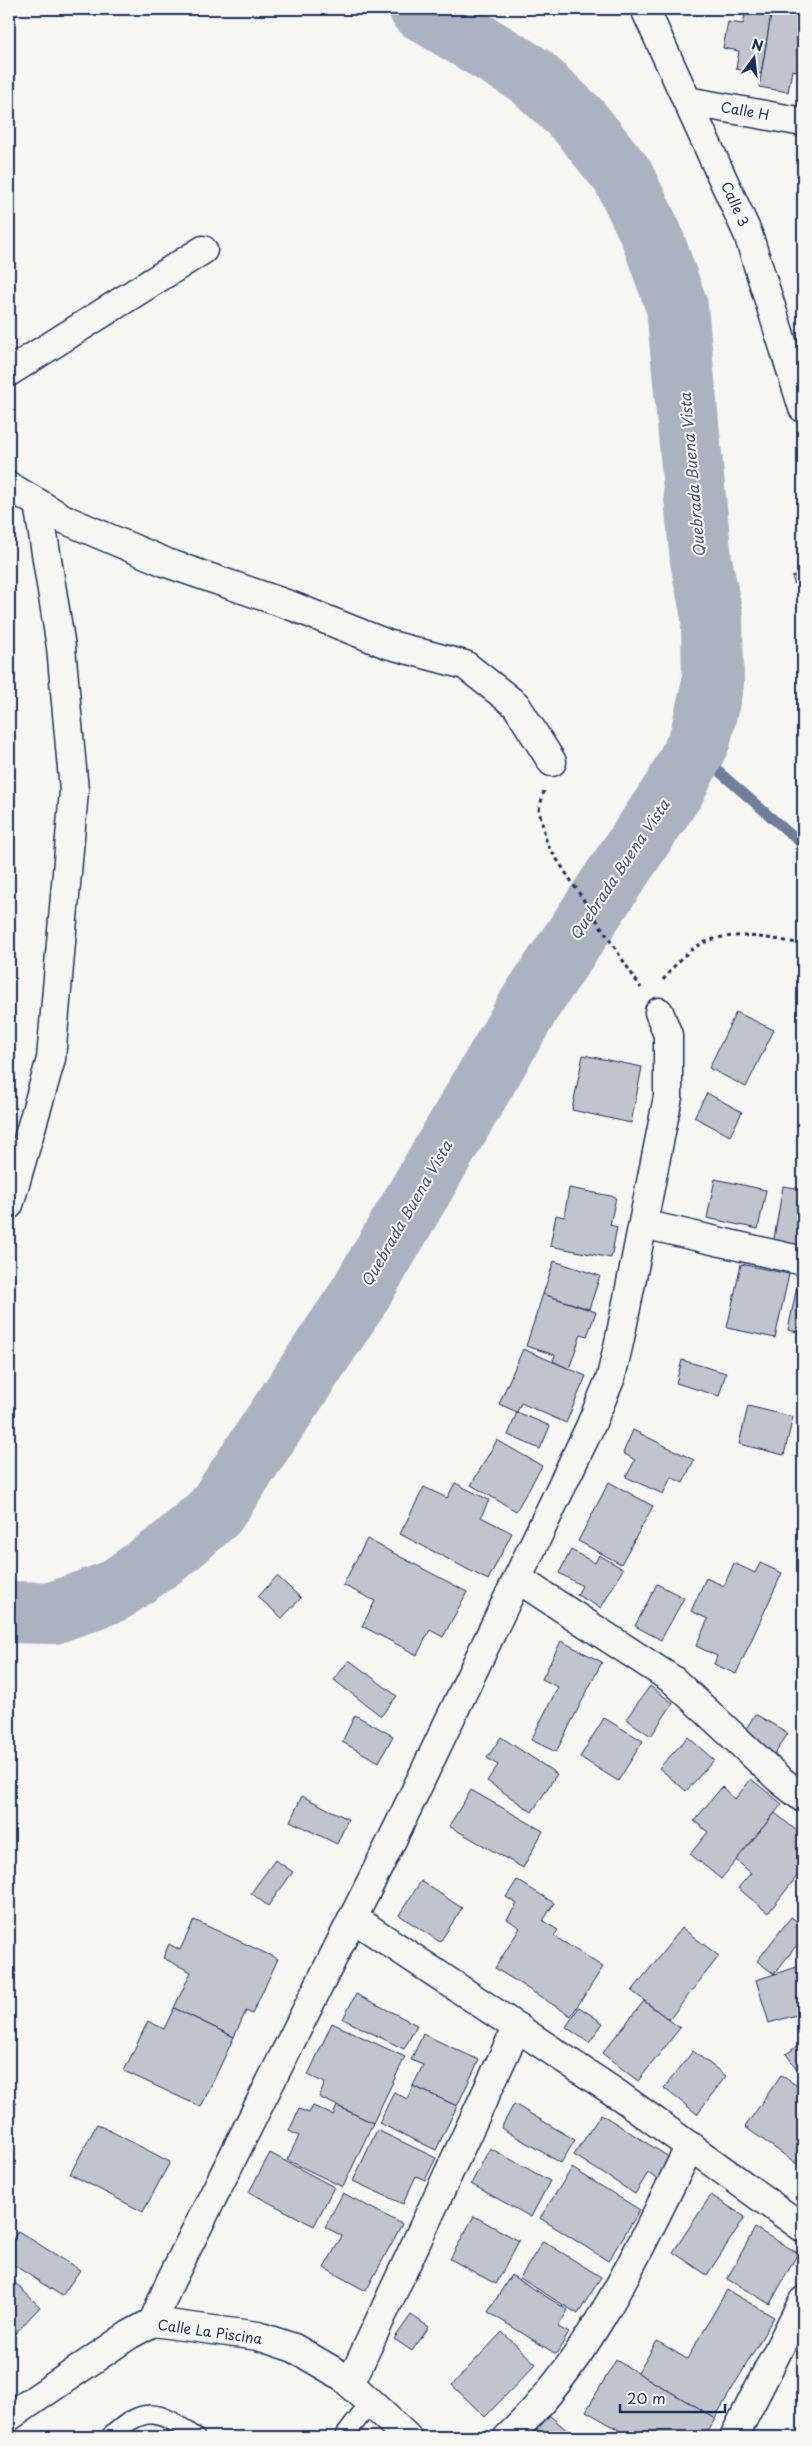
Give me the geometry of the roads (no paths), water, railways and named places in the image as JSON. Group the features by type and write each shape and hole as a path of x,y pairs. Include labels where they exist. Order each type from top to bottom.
{"street":[{"name":"Calle 3","path":"644,9 748,234 798,377 803,408"},
{"name":"Calle H","path":"687,101 803,122"},
{"path":"9,372 203,250"},
{"path":"9,486 66,520 167,563 292,606 387,644 465,665 516,705 552,762"},
{"path":"9,1205 51,1059 74,791 61,646 38,503"},
{"path":"153,2322 170,2282 353,1918 518,1579 590,1427 610,1377 668,1096 668,1035 659,1012"},
{"path":"643,1224 803,1261"},
{"path":"518,1579 673,1680 779,1779 803,1798"},
{"path":"353,1918 517,2027 690,2146 803,2228"},
{"path":"350,2384 517,2027"},
{"path":"508,2437 564,2372 601,2318 643,2241 690,2146"},
{"path":"734,2437 803,2301"},
{"name":"Calle La Piscina","path":"9,2417 129,2335 153,2322 258,2336 294,2348 342,2376 407,2437"}],"lane":[{"path":"344,2437 370,2403"},
{"path":"110,2437 132,2419 142,2415 153,2414 167,2418 195,2437"}],"waterway":[{"name":"Quebrada Buena Vista","path":"9,1612 53,1613 114,1591 172,1550 215,1512 356,1301 531,1002 675,788 700,739 713,683 712,616 701,561 677,307 651,234 623,176 579,121 531,76 420,9"},
{"path":"694,750 803,845"}]}
